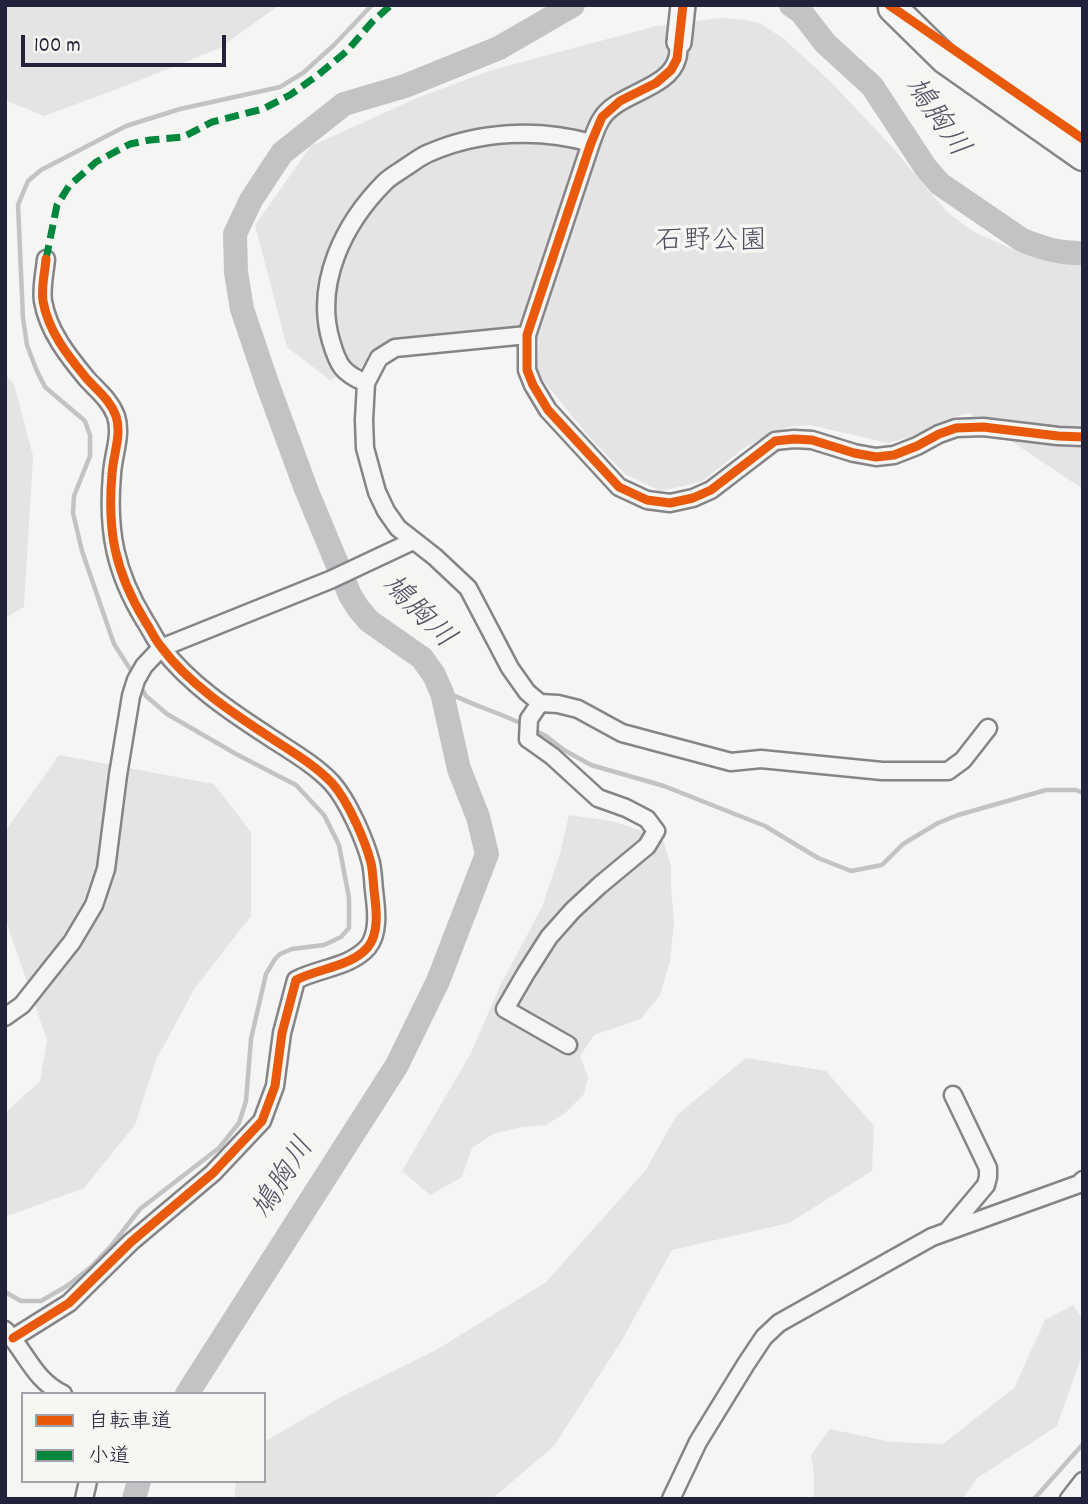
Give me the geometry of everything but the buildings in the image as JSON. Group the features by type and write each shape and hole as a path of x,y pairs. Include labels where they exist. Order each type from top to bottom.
{"highway":[{"path":"891,6 1083,139"},
{"path":"891,6 945,59 1083,156"}],"street":[{"path":"683,5 677,59 671,70 656,83 620,101 602,117 527,335 527,370 548,410 619,487 647,500 670,503 692,498 711,490 775,442 794,439 812,440 876,457 894,455 956,428 983,427 1083,437"},
{"path":"366,383 351,377 337,361 325,318 325,297 334,257 357,214 386,181 427,154 461,141 490,135 568,136 591,143"},
{"path":"46,259 43,302 57,341 89,382 105,396 117,420 110,526 116,555 135,604 161,648 191,680 332,783 349,809 372,865 375,903 374,932 368,946 350,960 296,980 282,1033 275,1086 262,1121 213,1173 131,1242 69,1303 9,1334 36,1373 60,1392"},
{"path":"527,335 395,348 379,358 366,383 364,420 365,448 377,492 386,511 398,528 468,588 510,668 527,692 540,703 578,709 622,733 731,762 761,759 882,771 948,771 962,760 988,728"},
{"path":"5,1017 22,1005 64,953 94,905 106,869 131,696 144,666 161,648 330,580 413,541"},
{"path":"540,703 529,719 527,739 552,756 598,798 648,819 656,831 648,846 600,885 549,937 505,1009 568,1045"},
{"path":"947,1231 986,1185 988,1177 988,1168 953,1095"},
{"path":"671,1499 698,1442 764,1337 779,1323 932,1237 1079,1184 1083,1180"},
{"path":"1069,1499 1083,1481"}],"green space":[{"path":"5,5 279,5 220,48 44,116 5,100"},
{"name":"石野公園","path":"720,18 760,23 784,39 831,82 893,148 947,212 974,232 1017,251 1083,252 1083,489 969,413 943,421 918,435 888,443 810,425 787,427 747,446 701,482 660,491 625,474 591,439 537,373 539,341 517,326 393,339 361,367 330,380 287,347 255,225 311,146 417,98 492,70 656,26"},
{"path":"5,375 14,384 33,456 24,607 5,618"},
{"path":"59,755 214,784 251,832 251,916 195,988 156,1060 135,1125 84,1188 5,1217 5,1113 40,1081 47,1040 5,918 5,831"},
{"path":"569,815 612,821 640,830 664,842 671,867 674,922 670,961 660,995 641,1019 594,1035 580,1056 588,1077 584,1094 565,1113 546,1125 493,1134 472,1148 462,1177 430,1195 402,1171 471,1053 499,988 542,907 560,854"},
{"path":"746,1058 826,1071 874,1126 872,1171 789,1223 672,1250 622,1340 554,1446 492,1499 234,1499 236,1483 266,1483 266,1441 341,1397 438,1349 546,1282 645,1171 677,1115"},
{"path":"1073,1305 1083,1320 1083,1352 1057,1426 976,1479 963,1499 814,1499 811,1455 830,1429 891,1442 943,1444 1014,1388 1045,1320"}],"waterway":[{"path":"134,675 114,644 82,551 73,513 74,496 90,456 90,435 85,421 45,387 27,345 23,318 18,205 28,181 41,170 126,126 180,109 280,87 303,73 372,5"},
{"name":"鳩胸川","path":"188,1392 397,1065 438,981 487,854 478,817 459,769 442,693 434,675 422,658 369,621 358,608 350,595 306,489 242,309 236,272 235,234 251,200 282,153 344,104 405,86 499,48 573,5"},
{"name":"鳩胸川","path":"791,5 801,12 825,43 872,86 926,168 940,184 1022,240 1052,250 1083,253"},
{"path":"5,1292 21,1301 41,1301 67,1286 91,1267 112,1245 140,1209 219,1148 239,1123 246,1101 251,1039 266,974 280,954 292,949 324,945 341,937 349,928 349,898 339,845 324,815 296,785 167,714 146,696 140,686"},
{"path":"440,688 524,725"},
{"path":"532,729 591,765 664,786 765,826 818,858 851,871 882,865 903,844 938,823 958,815 1046,790 1076,790 1083,793"},
{"path":"1034,1499 1083,1444"},
{"name":"鳩胸川","path":"134,1499 138,1483"}],"marked path":[{"path":"46,259 57,205 69,186 96,162 130,144 183,137 212,122 263,109 290,95 347,51 391,5"}],"cycle path":[{"path":"683,5 677,59 671,70 656,83 620,101 602,117 527,335 527,370 548,410 619,487 647,500 670,503 693,498 711,490 775,441 812,440 876,457 894,455 956,428 983,427 1083,437"},
{"path":"889,5 1083,139"},
{"path":"13,1338 69,1303 131,1242 213,1173 262,1121 275,1086 282,1033 296,980 361,954 372,941 376,919 368,854 355,821 332,783 309,763 197,685 160,645 135,603 120,568 112,533 111,495 118,423 107,400 66,352 49,323 43,296 46,259"}]}
